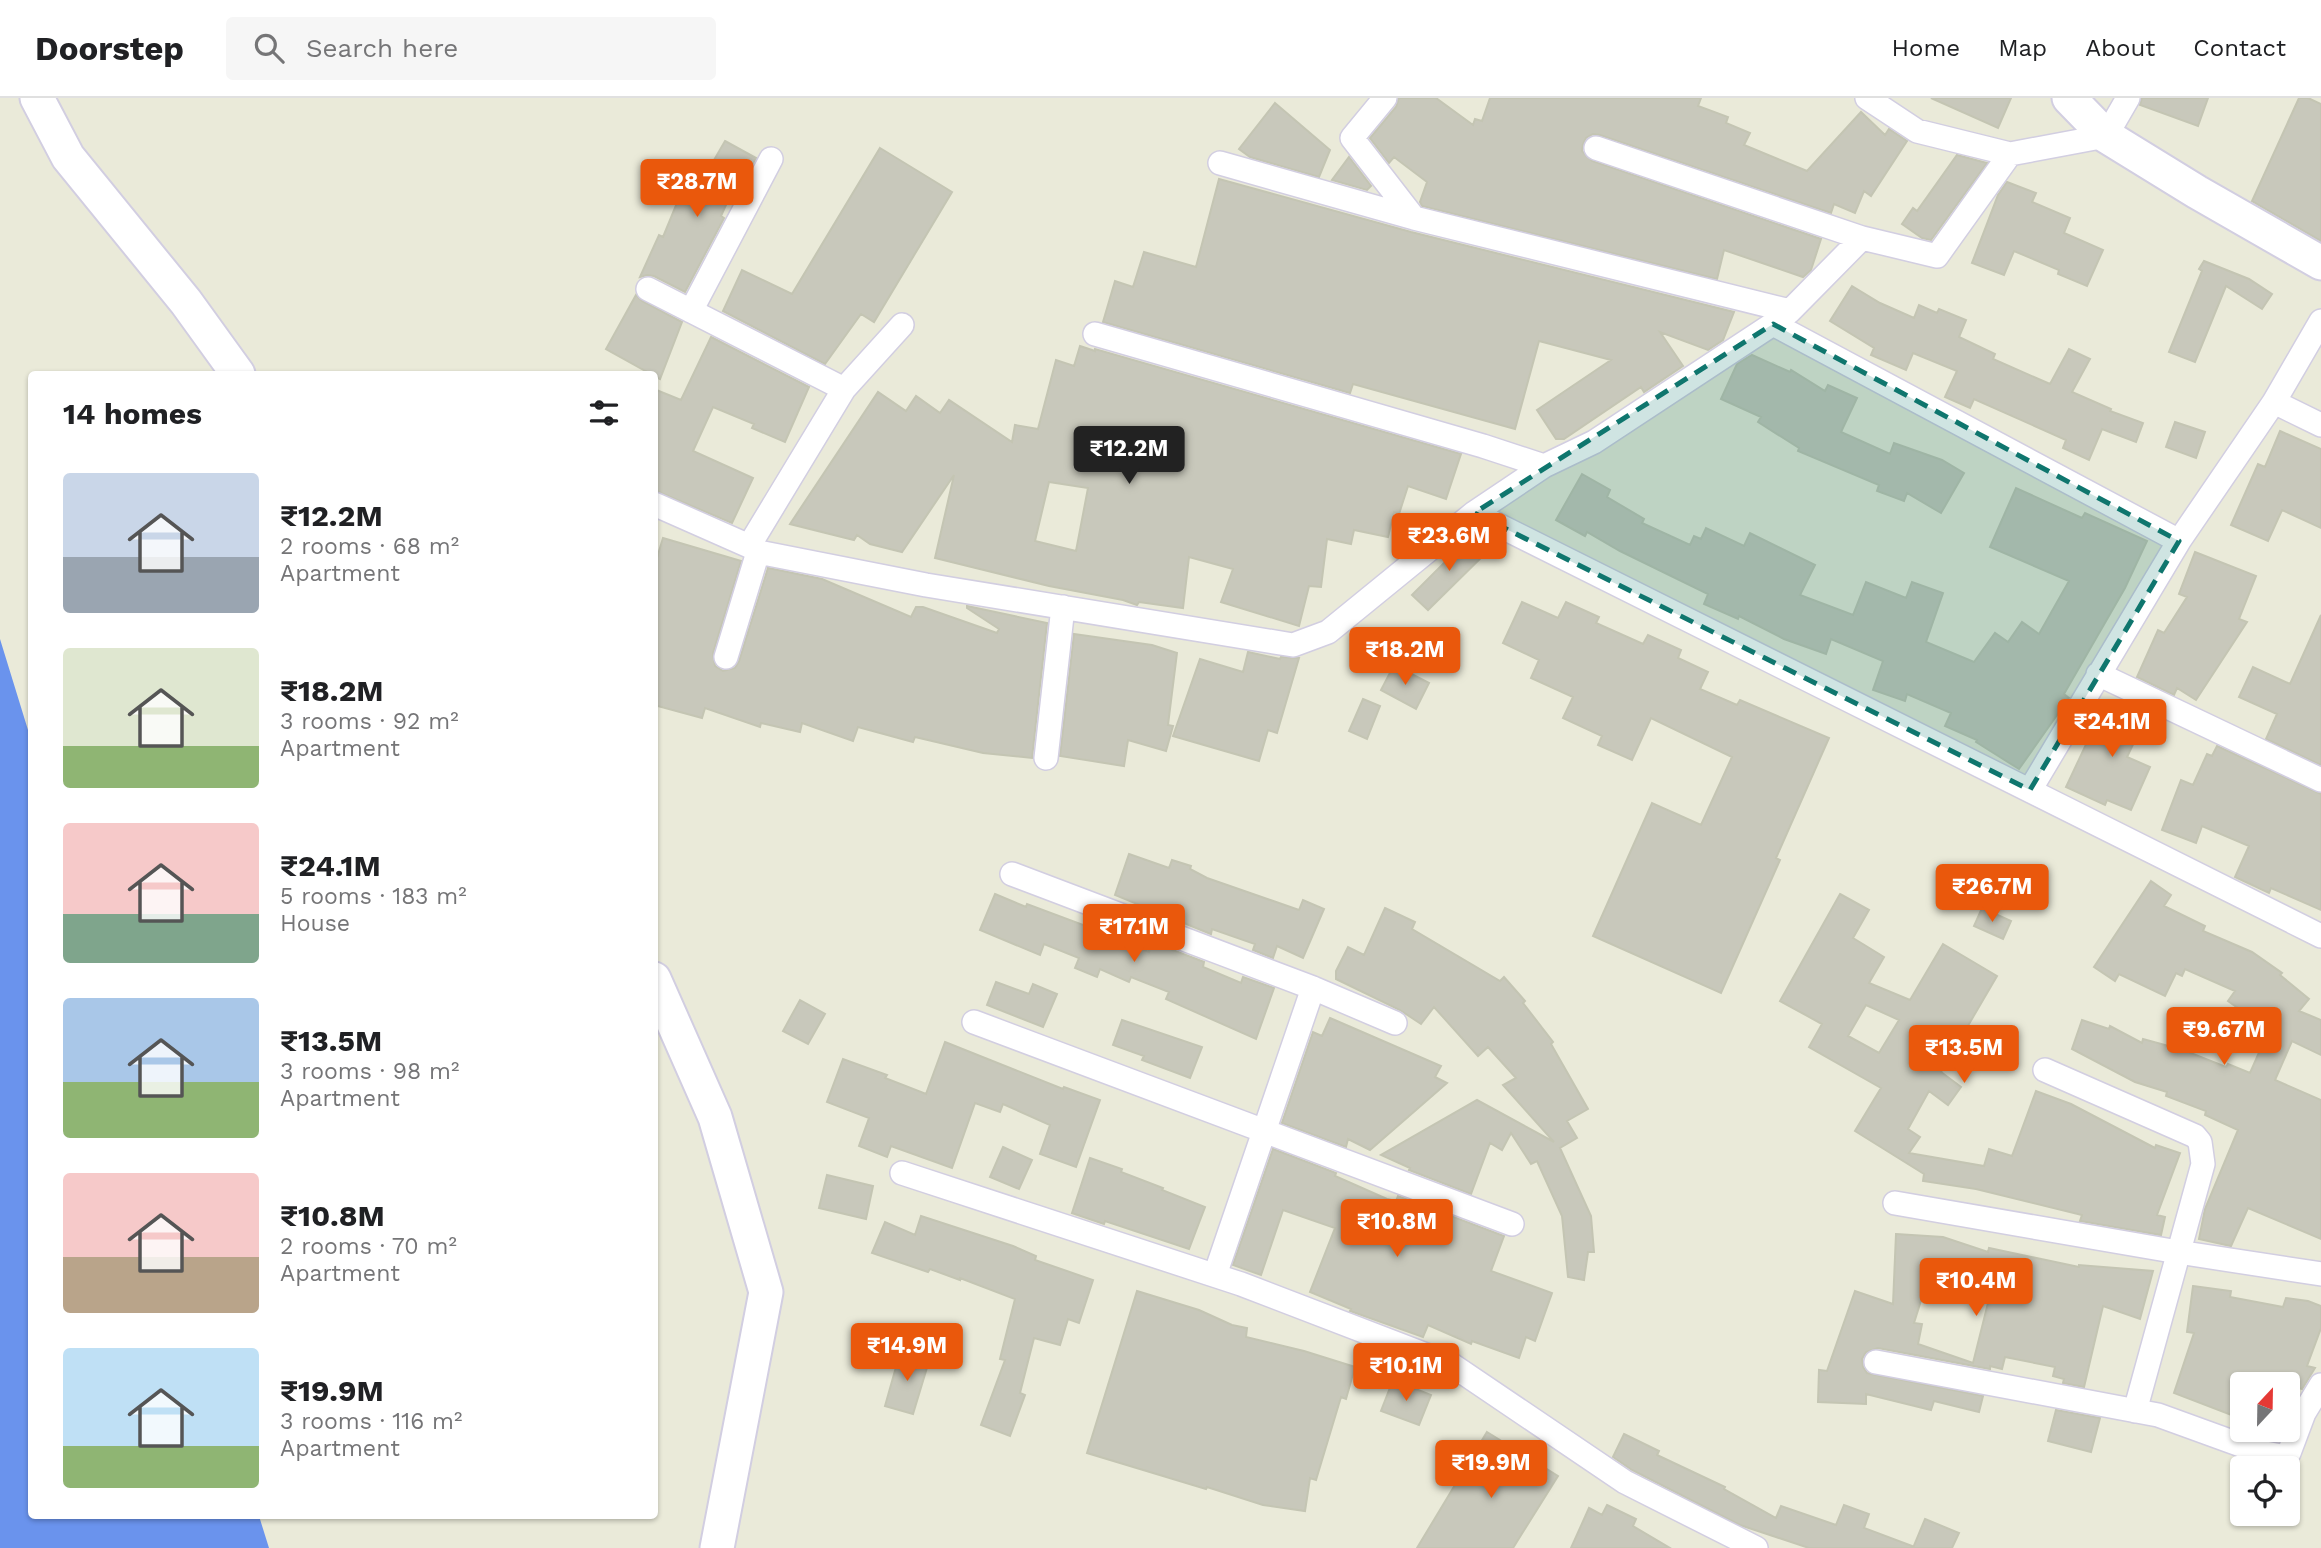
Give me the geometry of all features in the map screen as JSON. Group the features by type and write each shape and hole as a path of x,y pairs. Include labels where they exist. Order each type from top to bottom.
{"street":[{"path":"37,98 68,157 186,303 236,371"},
{"path":"1384,98 1352,138 1414,218"},
{"path":"1867,98 1917,131 2010,154 2106,136 2128,98"},
{"path":"2069,98 2106,136 2321,263"},
{"path":"1596,148 1862,238 1937,256 2010,154"},
{"path":"691,312 771,159"},
{"path":"1220,163 1782,317 2179,541"},
{"path":"658,506 753,549 926,585 1293,645 1328,632 1474,513 1544,466 1594,442 1782,317 1862,238"},
{"path":"648,289 844,389"},
{"path":"2030,790 2179,541 2274,402 2321,321"},
{"path":"726,657 753,549 844,389 902,325"},
{"path":"1094,334 1544,466"},
{"path":"2274,402 2321,425"},
{"path":"1474,513 2321,936"},
{"path":"1046,758 1063,607"},
{"path":"2098,674 2321,780"},
{"path":"1012,874 1313,988 1395,1023"},
{"path":"658,988 715,1117 766,1292 717,1548"},
{"path":"1215,1275 1313,988"},
{"path":"974,1022 1512,1224"},
{"path":"2045,1070 2195,1136 2200,1143 2203,1164 2135,1412"},
{"path":"902,1173 1215,1275 1452,1365 1625,1482 1745,1546"},
{"path":"1895,1203 2321,1274"},
{"path":"1876,1362 2158,1415 2260,1452 2281,1456 2289,1452 2304,1413 2321,1385"}],"highlighted area":[{"path":"1773,324 2179,541 2030,790 1474,513"}],"water":[{"path":"0,639 28,730 28,1519 260,1519 269,1548 0,1548"}],"building":[{"path":"1399,98 1436,98 1473,125 1475,119 1482,121 1490,98 1701,98 1698,106 1728,117 1726,123 1750,133 1744,145 1807,171 1861,112 1885,135 1889,129 1907,141 1871,196 1864,191 1855,213 1834,204 1831,213 1600,135 1593,134 1586,138 1582,151 1592,161 1821,239 1811,270 1803,277 1724,250 1717,279 1422,206 1420,202 1427,182 1394,157 1389,163 1370,138 1396,107"},
{"path":"1931,98 2011,98 1998,128"},
{"path":"2142,98 2208,98 2198,126 2140,105"},
{"path":"2299,98 2308,98 2321,104 2321,241 2252,201"},
{"path":"1275,103 1330,150 1319,177 1250,157 1239,149"},
{"path":"725,141 756,158 744,181 738,178 721,216 724,218 685,292 654,276 640,277 659,235 663,237 679,198 684,200 701,163 710,167"},
{"path":"880,148 952,192 874,322 861,314 825,364 723,311 742,270 792,294"},
{"path":"1957,155 1987,163 1931,240 1922,238 1902,224 1913,208 1917,211"},
{"path":"1349,157 1371,186 1367,190 1332,180"},
{"path":"1219,179 1411,232 1734,312 1723,340 1708,350 1660,332 1683,366 1644,392 1641,387 1564,439 1556,439 1537,410 1611,360 1539,341 1515,429 1353,384 1350,393 1103,322 1115,281 1133,287 1144,252 1196,267"},
{"path":"2007,182 2036,193 2032,202 2070,218 2064,233 2103,250 2087,286 2058,274 2059,270 2014,251 2004,275 1972,263 1998,195"},
{"path":"2204,261 2249,279 2272,294 2262,309 2226,286 2195,362 2169,352"},
{"path":"1852,286 1880,303 1914,318 1919,305 1937,313 1939,309 1966,320 1959,337 1995,354 1993,359 2050,384 2069,349 2090,359 2072,392 2111,409 2110,411 2143,423 2136,442 2102,429 2089,460 2063,448 2066,440 1974,399 1970,408 1945,397 1957,371 1913,353 1906,370 1871,355 1874,348 1830,321"},
{"path":"636,295 642,301 682,322 660,379 658,371 646,371 606,349"},
{"path":"711,337 809,387 785,442 752,428 754,424 713,407 693,451 753,478 732,523 658,492 658,391 681,400"},
{"path":"1080,346 1095,349 1461,454 1446,499 1408,486 1399,514 1394,512 1388,537 1354,530 1351,544 1327,539 1321,587 1309,586 1299,626 1221,602 1233,569 1189,557 1183,608 1139,602 1137,605 935,558 954,475 902,552 870,544 857,535 854,540 790,524 878,392 906,411 916,396 940,413 949,400 1012,442 1015,425 1038,429 1056,360 1074,366","holes":["1049,482 1088,488 1076,551 1035,541"]},
{"path":"1752,355 1790,372 1791,370 1825,391 1828,385 1857,398 1841,432 1890,454 1894,443 1942,460 1964,473 1941,513 1907,493 1904,501 1877,491 1879,485 1798,451 1799,448 1758,422 1761,417 1721,399 1737,364"},
{"path":"2175,422 2205,432 2196,458 2166,447"},
{"path":"2280,431 2321,449 2321,528 2282,510 2268,541 2231,525 2258,464 2265,467"},
{"path":"1582,474 1610,490 1607,497 1644,519 1642,523 1690,545 1694,536 1701,539 1706,528 1744,546 1750,533 1815,565 1800,595 1853,615 1866,582 1906,598 1912,582 1943,593 1926,642 1974,662 1995,633 2008,642 2022,622 2039,634 2069,581 1990,547 2016,488 2082,518 2085,513 2147,541 2125,588 2064,694 2069,698 2019,769 1976,742 1977,740 1945,726 1951,713 1907,694 1905,701 1873,690 1883,661 1831,639 1826,654 1784,639 1739,616 1738,619 1704,604 1708,594 1587,532 1585,536 1556,520"},
{"path":"663,538 741,561 713,653 715,666 723,671 735,668 739,661 768,568 822,579 911,617 916,607 923,607 997,633 999,629 967,606 1047,623 1032,758 983,753 915,737 913,742 858,727 853,741 802,723 800,732 761,723 760,727 705,708 702,718 658,706 658,555"},
{"path":"1469,538 1488,551 1428,610 1412,595"},
{"path":"2195,552 2256,576 2239,619 2247,622 2196,700 2177,688 2174,695 2137,677 2158,630 2164,633 2187,597 2179,594"},
{"path":"1522,602 1558,618 1566,602 1599,617 1596,623 1643,644 1648,635 1681,650 1678,658 1708,672 1700,689 1737,705 1740,700 1829,738 1776,858 1780,860 1721,993 1593,936 1652,803 1701,825 1732,757 1651,718 1632,760 1598,745 1602,736 1563,718 1573,697 1531,678 1539,660 1503,643"},
{"path":"2321,615 2321,765 2266,739 2277,714 2239,697 2253,667 2290,684"},
{"path":"1074,634 1152,645 1177,653 1168,725 1173,726 1166,751 1128,740 1124,766 1060,756"},
{"path":"1248,652 1280,659 1299,658 1277,733 1268,730 1259,761 1173,736 1200,659 1243,672"},
{"path":"1394,665 1429,683 1416,709 1381,690"},
{"path":"1363,699 1380,706 1367,739 1349,731"},
{"path":"2106,702 2122,709 2126,703 2148,713 2127,757 2150,767 2131,810 2107,800 2105,805 2066,787"},
{"path":"2217,746 2321,794 2321,910 2271,888 2269,893 2235,877 2249,846 2202,826 2196,843 2162,830 2181,780 2193,785 2207,754 2212,756"},
{"path":"1129,854 1169,868 1172,860 1191,866 1190,869 1207,878 1299,910 1303,900 1324,909 1303,958 1277,946 1273,958 1253,950 1255,944 1212,929 1211,934 1115,895"},
{"path":"2151,881 2171,895 2164,906 2205,926 2203,931 2252,952 2282,973 2280,975 2309,999 2299,1011 2321,1020 2321,1055 2292,1041 2275,1080 2321,1100 2321,1239 2248,1208 2231,1246 2199,1239 2205,1209 2238,1130 2205,1115 2206,1111 2166,1096 2167,1092 2135,1082 2072,1049 2082,1020 2109,1029 2110,1026 2142,1043 2143,1039 2183,1050 2226,1067 2228,1064 2250,1073 2269,1030 2228,1001 2235,991 2185,969 2182,976 2176,973 2165,996 2119,974 2115,981 2094,967"},
{"path":"995,894 1091,928 1092,925 1149,952 1152,942 1204,962 1203,967 1241,983 1243,977 1274,988 1256,1039 1166,999 1169,992 1131,977 1129,982 1100,969 1097,977 1075,968 1079,958 1044,944 1040,955 980,930"},
{"path":"1840,894 1869,910 1853,938 1884,957 1869,983 1910,1000 1943,944 1997,976 1941,1072 1961,1087 1948,1105 1929,1091 1908,1129 1920,1137 1909,1153 1984,1166 1989,1149 2012,1156 2036,1091 2071,1104 2155,1148 2156,1145 2180,1153 2157,1215 2165,1217 2161,1235 2080,1221 2082,1215 1976,1189 1923,1181 1924,1174 1855,1131 1881,1088 1809,1047 1822,1024 1780,1001","holes":["1866,1005 1899,1020 1879,1053 1848,1036"]},
{"path":"1385,908 1415,922 1412,929 1500,981 1504,977 1525,1001 1523,1003 1553,1042 1551,1044 1588,1109 1567,1121 1577,1138 1560,1148 1591,1216 1594,1252 1588,1252 1584,1280 1568,1277 1562,1216 1537,1161 1531,1164 1511,1133 1502,1150 1490,1143 1471,1194 1409,1170 1410,1168 1381,1155 1477,1100 1554,1142 1503,1085 1516,1078 1488,1047 1478,1056 1434,1007 1421,1024 1400,1010 1336,979 1336,971 1348,947 1364,955"},
{"path":"1982,908 2011,921 2003,939 1974,926"},
{"path":"996,982 1029,994 1033,984 1057,994 1043,1027 987,1005"},
{"path":"800,1000 825,1014 808,1044 783,1031"},
{"path":"1330,1018 1441,1066 1435,1077 1447,1083 1370,1150 1348,1139 1346,1147 1282,1123 1313,1032 1322,1036"},
{"path":"1122,1020 1202,1047 1190,1078 1142,1060 1144,1056 1113,1045"},
{"path":"945,1042 1063,1089 1064,1087 1100,1100 1076,1167 1040,1154 1050,1125 1003,1104 1000,1112 975,1103 952,1168 891,1146 887,1157 859,1146 869,1118 827,1102 843,1059 887,1075 885,1078 926,1094"},
{"path":"1003,1147 1032,1160 1019,1189 990,1177"},
{"path":"1273,1149 1336,1173 1335,1176 1387,1199 1396,1201 1398,1196 1504,1236 1491,1271 1552,1293 1535,1341 1526,1337 1519,1358 1472,1341 1471,1344 1428,1325 1423,1337 1350,1311 1351,1309 1310,1292 1335,1228 1283,1210 1261,1275 1233,1265"},
{"path":"1090,1158 1122,1169 1121,1172 1205,1207 1189,1249 1072,1213"},
{"path":"827,1175 873,1186 866,1219 819,1208"},
{"path":"921,1216 1013,1246 1036,1256 1035,1260 1093,1280 1079,1323 1068,1319 1060,1345 1034,1338 1020,1393 1025,1395 1010,1436 981,1425 1005,1360 1000,1359 1015,1299 960,1278 930,1269 928,1272 872,1253 885,1222 915,1235"},
{"path":"1896,1234 1943,1237 1988,1252 1989,1248 2079,1267 2153,1271 2140,1319 2103,1306 2084,1387 2063,1383 2064,1379 2053,1376 2055,1367 2005,1357 2002,1369 1990,1366 1990,1369 1878,1348 1866,1352 1862,1359 1867,1373 1983,1396 1979,1412 1934,1401 1931,1410 1866,1394 1866,1404 1818,1402 1819,1370 1827,1371 1855,1291 1893,1304","holes":["1929,1275 1990,1295 1973,1363 1918,1344 1922,1324 1914,1323"]},
{"path":"2193,1286 2231,1291 2230,1297 2283,1307 2286,1298 2321,1306 2321,1328 2307,1366 2315,1368 2302,1389 2300,1372 2230,1372 2230,1414 2174,1393 2194,1333 2187,1332"},
{"path":"1137,1291 1247,1328 1246,1337 1355,1367 1346,1399 1341,1397 1316,1480 1310,1478 1305,1511 1263,1505 1087,1453"},
{"path":"900,1353 929,1361 913,1414 885,1406"},
{"path":"1393,1380 1431,1395 1419,1425 1381,1411"},
{"path":"2056,1410 2100,1418 2091,1452 2048,1441"},
{"path":"1487,1432 1558,1476 1513,1548 1417,1548"},
{"path":"1624,1434 1659,1451 1657,1455 1725,1487 1724,1489 1776,1518 1781,1506 1836,1525 1844,1505 1869,1514 1864,1528 1912,1548 1809,1548 1740,1525 1632,1470 1613,1457"},
{"path":"1607,1505 1636,1519 1633,1526 1670,1548 1571,1548 1589,1508 1602,1515"},
{"path":"1925,1519 1959,1533 1952,1548 1913,1548"}]}
